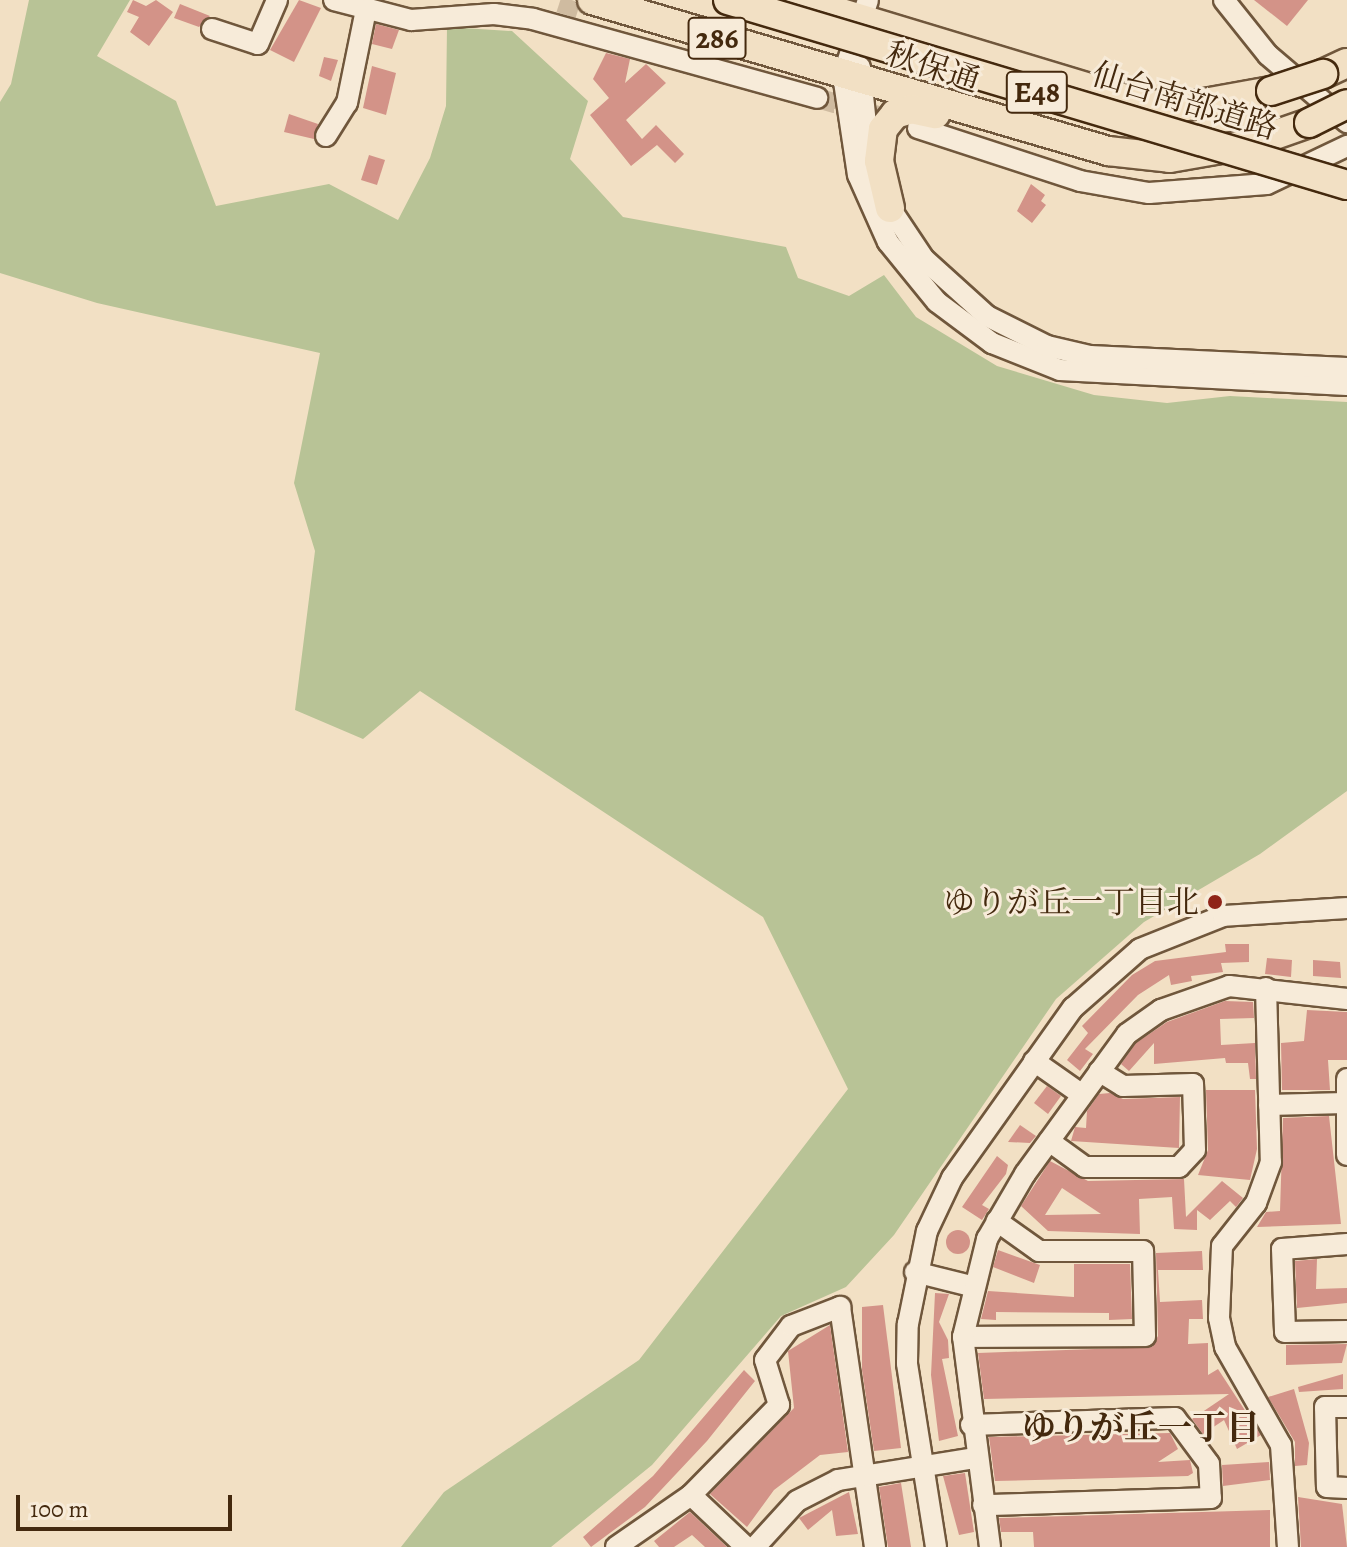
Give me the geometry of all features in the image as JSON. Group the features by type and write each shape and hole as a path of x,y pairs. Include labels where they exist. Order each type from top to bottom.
{"highway":[{"name":"秋保通","path":"592,0 1045,136 1170,158 1249,144 1309,123 1347,104"},
{"name":"仙台南部道路","path":"728,0 1347,185"},
{"name":"秋保通","path":"798,0 865,9 1139,103 1182,107 1271,91 1335,68"},
{"path":"890,208 879,142 895,114 911,109 1017,135 1045,136"}],"street":[{"path":"212,29 258,44 277,0"},
{"path":"334,0 411,20 494,14 563,21 817,98"},
{"path":"1224,0 1268,55 1347,122"},
{"path":"865,9 851,77 858,175 888,242 937,302 992,343 1024,359 1097,376 1347,385"},
{"path":"326,136 347,103 366,10"},
{"path":"851,77 869,153 890,208 953,291 1012,331 1047,346 1140,362 1347,368"},
{"path":"918,128 1080,181 1149,193 1267,184 1347,146"},
{"path":"936,1547 907,1363 915,1272 952,1178 1034,1061 1105,976 1170,933 1251,911 1347,908"},
{"path":"1266,988 1269,1105 1266,1185 1222,1246 1219,1318 1225,1347 1281,1445 1288,1547"},
{"path":"990,1547 975,1458 963,1337 971,1286 997,1221 1049,1141 1127,1034 1161,1010 1198,992 1266,988 1347,999"},
{"path":"1034,1061 1081,1094"},
{"path":"1049,1141 1085,1167 1179,1167 1195,1150 1193,1084 1123,1086 1099,1071"},
{"path":"1347,1079 1347,1155"},
{"path":"1269,1105 1345,1103"},
{"path":"963,1337 1145,1336 1143,1251 1039,1251 997,1221"},
{"path":"1347,1244 1282,1249 1285,1332 1347,1331"},
{"path":"915,1272 971,1286"},
{"path":"616,1547 691,1495 779,1405 765,1360 791,1326 840,1307 875,1547"},
{"path":"1347,1407 1325,1407 1327,1487 1347,1488"},
{"path":"971,1425 1175,1418 1209,1464 1211,1498 983,1505"},
{"path":"755,1547 797,1501 864,1474 975,1458"},
{"path":"691,1495 746,1547"}],"green space":[{"path":"29,0 130,0 97,56 176,101 216,206 329,184 398,220 430,158 446,106 447,27 512,31 588,101 570,159 623,217 786,247 798,278 849,296 884,275 916,317 997,366 1094,395 1167,403 1230,396 1347,402 1347,791 1260,854 1144,922 1056,999 894,1235 846,1287 781,1316 652,1465 551,1547 401,1547 444,1492 639,1360 848,1089 763,917 420,691 363,739 295,710 315,551 294,483 320,353 97,303 0,273 0,102 11,84"}],"building":[{"path":"133,0 146,6 156,0 173,12 149,46 130,32 139,17 127,12"},
{"path":"299,0 321,8 294,62 270,50"},
{"path":"1254,0 1308,0 1287,26"},
{"path":"180,4 210,16 199,27 174,18"},
{"path":"376,24 399,30 392,49 372,44"},
{"path":"606,53 630,59 625,83 646,64 666,83 626,120 642,139 656,125 684,154 675,163 657,145 631,166 590,115 609,98 593,79"},
{"path":"324,57 338,60 331,81 319,76"},
{"path":"372,66 396,73 386,115 363,108"},
{"path":"289,114 318,124 314,139 284,132"},
{"path":"369,155 385,160 377,185 361,180"},
{"path":"1031,184 1045,195 1041,201 1046,205 1032,223 1017,211"},
{"path":"1225,944 1249,944 1249,962 1221,963 1223,972 1191,976 1192,981 1171,985 1169,975 1138,995 1085,1049 1093,1054 1080,1071 1067,1060 1088,1033 1082,1026 1132,975 1155,961 1226,952"},
{"path":"1267,958 1292,960 1291,977 1265,974"},
{"path":"1313,960 1340,962 1341,978 1313,976"},
{"path":"1225,1001 1253,1002 1254,1018 1220,1019 1221,1045 1255,1043 1256,1079 1250,1079 1248,1063 1226,1063 1225,1058 1154,1064 1154,1043 1129,1071 1121,1064 1136,1043 1167,1022"},
{"path":"1307,1010 1347,1012 1347,1060 1328,1060 1330,1090 1282,1090 1281,1043 1304,1041"},
{"path":"1047,1086 1061,1096 1048,1114 1034,1103"},
{"path":"1206,1090 1255,1090 1257,1149 1250,1180 1198,1175 1208,1150"},
{"path":"1110,1093 1123,1099 1180,1097 1179,1148 1071,1141 1075,1127 1086,1128 1087,1111 1099,1094"},
{"path":"1329,1116 1341,1224 1257,1227 1266,1212 1280,1211 1283,1118"},
{"path":"1020,1125 1036,1136 1030,1143 1008,1142"},
{"path":"997,1156 1008,1165 1006,1174 982,1205 989,1209 982,1220 962,1207"},
{"path":"1050,1161 1088,1181 1184,1179 1186,1217 1222,1181 1243,1198 1236,1207 1230,1201 1210,1220 1197,1210 1197,1230 1174,1229 1172,1197 1139,1199 1140,1234 1048,1231 1021,1206","holes":["1062,1188 1101,1214 1045,1215"]},
{"path":"958,1230 969,1237 970,1242 963,1253 958,1254 947,1247 946,1242 953,1231"},
{"path":"998,1250 1040,1265 1034,1283 993,1267"},
{"path":"1202,1251 1203,1270 1158,1270 1160,1302 1202,1300 1203,1319 1189,1319 1188,1344 1208,1343 1208,1375 1218,1369 1261,1435 1237,1449 1224,1420 1203,1434 1192,1419 1229,1394 984,1399 978,1353 1152,1347 1158,1336 1156,1253"},
{"path":"1317,1259 1316,1289 1347,1288 1347,1303 1297,1308 1295,1261"},
{"path":"1074,1264 1130,1264 1132,1319 1109,1320 1109,1313 996,1312 996,1320 981,1319 988,1291 1074,1297"},
{"path":"935,1293 949,1294 939,1322 948,1340 949,1358 942,1359 958,1436 939,1441 931,1375"},
{"path":"883,1305 901,1448 874,1451 862,1370 862,1307"},
{"path":"830,1325 848,1452 820,1455 774,1490 747,1527 710,1494 794,1408 788,1351"},
{"path":"1347,1344 1342,1363 1286,1365 1286,1345"},
{"path":"744,1370 755,1381 707,1441 645,1507 591,1547 583,1537 653,1476"},
{"path":"1343,1374 1343,1389 1299,1392 1298,1387"},
{"path":"1294,1389 1309,1443 1307,1465 1295,1466 1295,1442 1268,1397"},
{"path":"1170,1433 1178,1449 1158,1462 1190,1460 1193,1473 1188,1476 995,1481 989,1437"},
{"path":"1269,1462 1270,1480 1223,1486 1222,1465"},
{"path":"965,1473 974,1532 959,1535 943,1476"},
{"path":"901,1483 911,1547 888,1547 879,1487"},
{"path":"849,1492 858,1534 836,1536 832,1510 808,1530 799,1518"},
{"path":"1298,1497 1342,1504 1347,1547 1301,1547"},
{"path":"1270,1510 1270,1547 1034,1547 1033,1532 1001,1532 999,1518"},
{"path":"690,1512 727,1547 705,1547 692,1535 674,1547 659,1547 654,1541"}],"tunnel":[{"path":"566,15 571,0"},
{"path":"817,98 902,123"}],"place":[{"name":"ゆりが丘一丁目北","path":"1215,902"}],"district":[{"name":"ゆりが丘一丁目","path":"1141,1428"}]}
